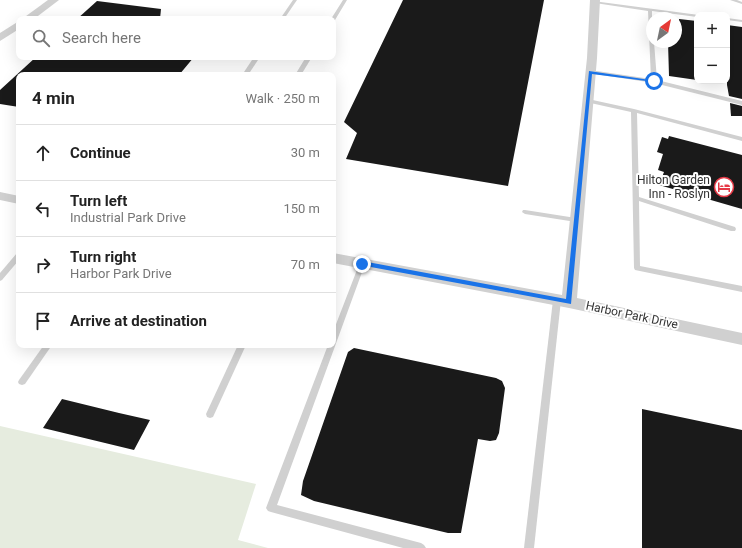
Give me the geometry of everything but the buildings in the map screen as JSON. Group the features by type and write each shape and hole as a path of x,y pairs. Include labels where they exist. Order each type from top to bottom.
{"street":[{"path":"31,16 51,0"},
{"path":"563,301 576,220 588,101 595,1"},
{"path":"0,38 16,26"},
{"path":"0,196 16,199"},
{"name":"Harbor Park Drive","path":"336,259 563,301 742,339"}],"lane":[{"path":"284,16 295,0"},
{"path":"335,16 345,0"},
{"path":"732,0 742,3"},
{"path":"595,1 694,16"},
{"path":"650,10 654,81"},
{"path":"730,20 742,21"},
{"path":"247,72 255,60"},
{"path":"300,72 307,60"},
{"path":"590,72 654,81 742,103"},
{"path":"588,101 634,111 742,139"},
{"path":"634,111 637,268 742,289"},
{"path":"636,198 733,229"},
{"path":"525,212 576,220"},
{"path":"0,278 16,259"},
{"path":"336,334 362,264"},
{"path":"529,548 563,301"},
{"path":"22,382 46,348"},
{"path":"210,414 241,348"},
{"path":"331,348 271,508 421,548"}],"shaded area":[{"path":"0,426 256,484 238,540 268,548 0,548"}],"place":[{"name":"Hilton Garden Inn - Roslyn","path":"724,187"}],"route":[{"path":"362,264 569,302 590,72 654,81"}]}
